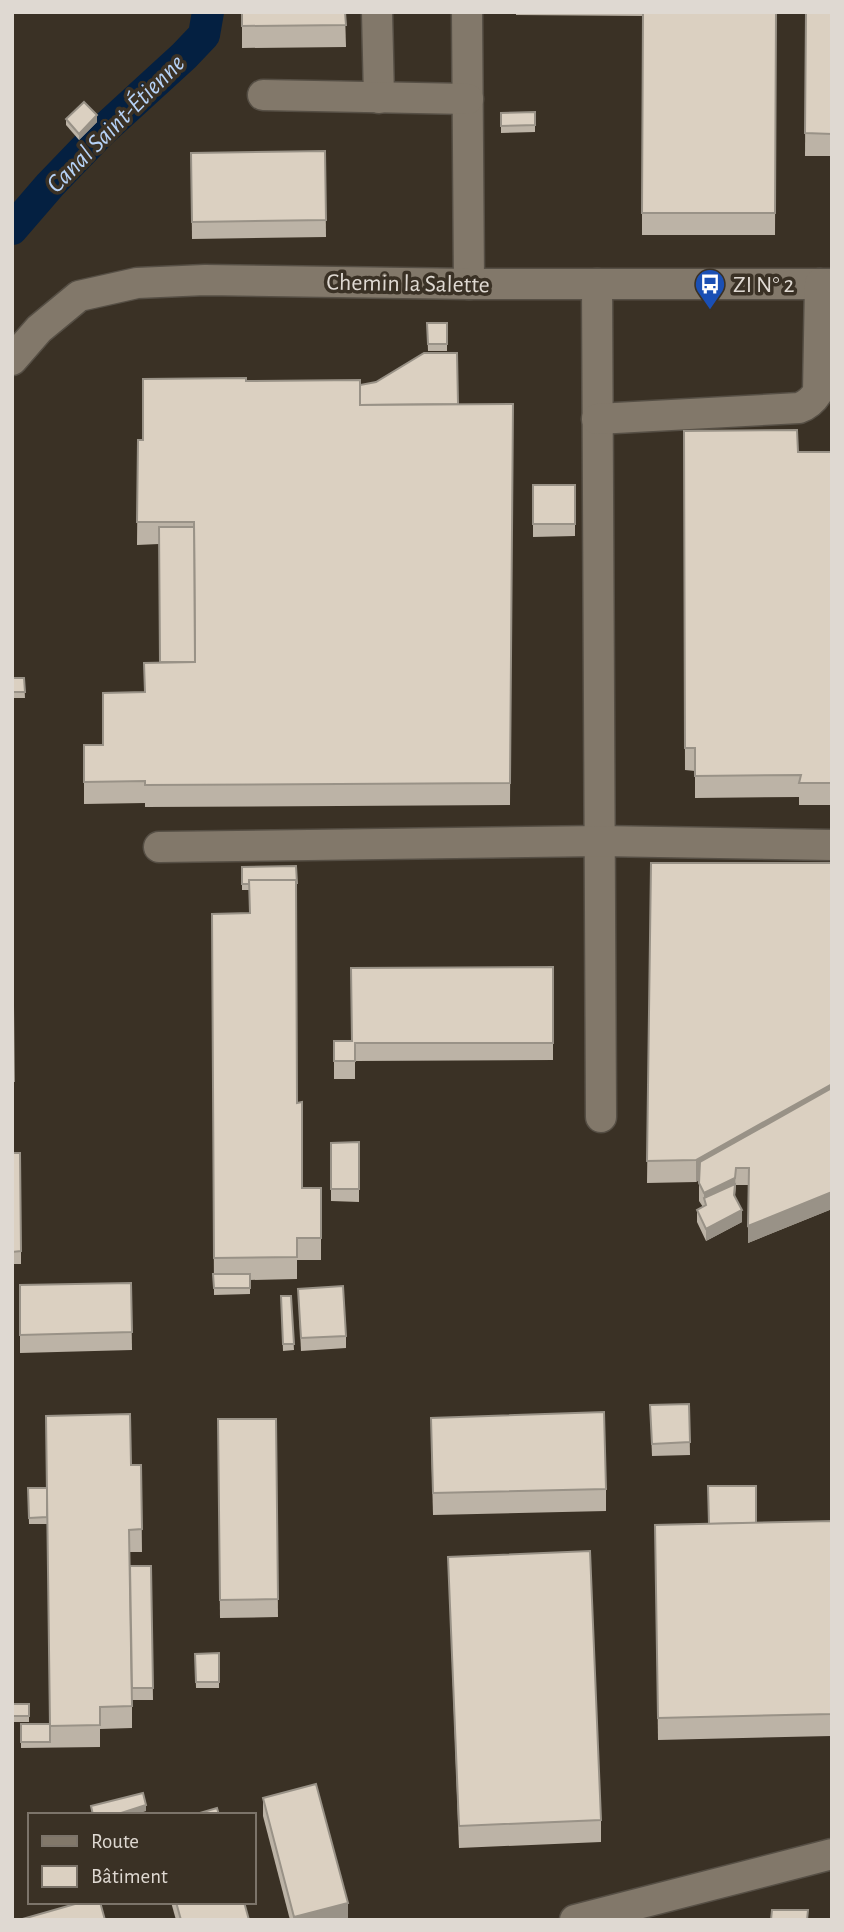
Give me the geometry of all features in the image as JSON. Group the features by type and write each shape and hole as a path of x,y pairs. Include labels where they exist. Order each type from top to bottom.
{"street":[{"path":"377,12 379,98"},
{"path":"467,12 469,284"},
{"path":"263,95 468,99"},
{"name":"Chemin la Salette","path":"17,343 39,329 79,296 137,283 205,279 469,284 826,284"},
{"path":"597,284 601,1117"},
{"path":"597,419 799,408 807,405 818,392 826,284"},
{"path":"159,847 600,841 832,845"},
{"path":"575,1920 832,1854"}],"building":[{"path":"242,12 345,12 346,25 242,26"},
{"path":"643,12 776,12 775,213 642,213"},
{"path":"806,12 832,12 832,134 805,133"},
{"path":"84,102 97,115 79,134 66,119"},
{"path":"535,112 535,125 501,126 501,113"},
{"path":"325,151 326,220 192,222 191,153"},
{"path":"427,323 447,323 447,344 428,344"},
{"path":"424,353 457,353 458,404 360,405 360,385 376,382"},
{"path":"246,378 246,381 360,380 360,405 513,404 510,783 145,785 145,781 84,782 84,745 103,745 103,693 145,692 144,663 195,662 194,522 137,522 138,440 143,440 143,379"},
{"path":"797,430 798,452 832,452 832,783 799,783 801,775 695,776 695,748 685,748 684,431"},
{"path":"533,485 575,485 575,524 533,524"},
{"path":"159,527 194,527 195,662 160,662"},
{"path":"12,678 24,678 25,692 12,692"},
{"path":"651,863 832,863 832,1084 696,1160 647,1161"},
{"path":"296,866 297,883 296,880 249,880 249,884 242,884 242,867"},
{"path":"249,880 296,880 297,1103 302,1102 302,1188 321,1188 321,1238 297,1238 297,1257 214,1258 212,914 250,913"},
{"path":"12,929 14,1081 12,1081"},
{"path":"553,967 553,1043 355,1043 355,1061 334,1061 334,1041 352,1041 351,968"},
{"path":"832,1088 832,1192 748,1226 749,1168 736,1168 735,1178 704,1193 699,1183 700,1162"},
{"path":"359,1142 359,1189 331,1189 331,1143"},
{"path":"12,1153 20,1153 21,1251 12,1252"},
{"path":"735,1184 734,1195 742,1210 706,1229 697,1210 706,1205 704,1198"},
{"path":"213,1274 250,1274 250,1288 214,1288"},
{"path":"131,1283 132,1332 20,1335 20,1285"},
{"path":"343,1286 346,1336 301,1338 298,1289"},
{"path":"281,1296 291,1296 294,1344 283,1344"},
{"path":"689,1404 690,1442 652,1444 650,1405"},
{"path":"604,1412 606,1489 433,1493 431,1418"},
{"path":"130,1414 131,1465 141,1465 142,1529 129,1530 132,1706 100,1707 100,1725 50,1726 46,1416"},
{"path":"218,1419 276,1419 278,1599 220,1600"},
{"path":"708,1486 756,1486 756,1523 709,1524"},
{"path":"28,1488 47,1488 47,1517 29,1518"},
{"path":"832,1521 832,1714 658,1718 655,1525"},
{"path":"590,1551 601,1820 459,1826 448,1557"},
{"path":"130,1566 151,1566 153,1688 132,1688"},
{"path":"219,1653 219,1682 196,1682 195,1654"},
{"path":"12,1704 29,1704 29,1716 12,1716"},
{"path":"21,1724 50,1724 50,1742 21,1742"},
{"path":"316,1784 348,1903 294,1917 263,1798"},
{"path":"143,1793 146,1805 121,1813 93,1813 91,1806"},
{"path":"217,1808 218,1813 200,1813"},
{"path":"75,1904 101,1904 105,1920 19,1920"},
{"path":"177,1904 245,1904 249,1920 181,1920"},
{"path":"772,1910 808,1910 807,1920 771,1920"}],"waterway":[{"name":"Canal Saint-Étienne","path":"12,229 101,132 204,35 208,12"}],"place":[{"name":"ZI N° 2","path":"710,311"}]}
